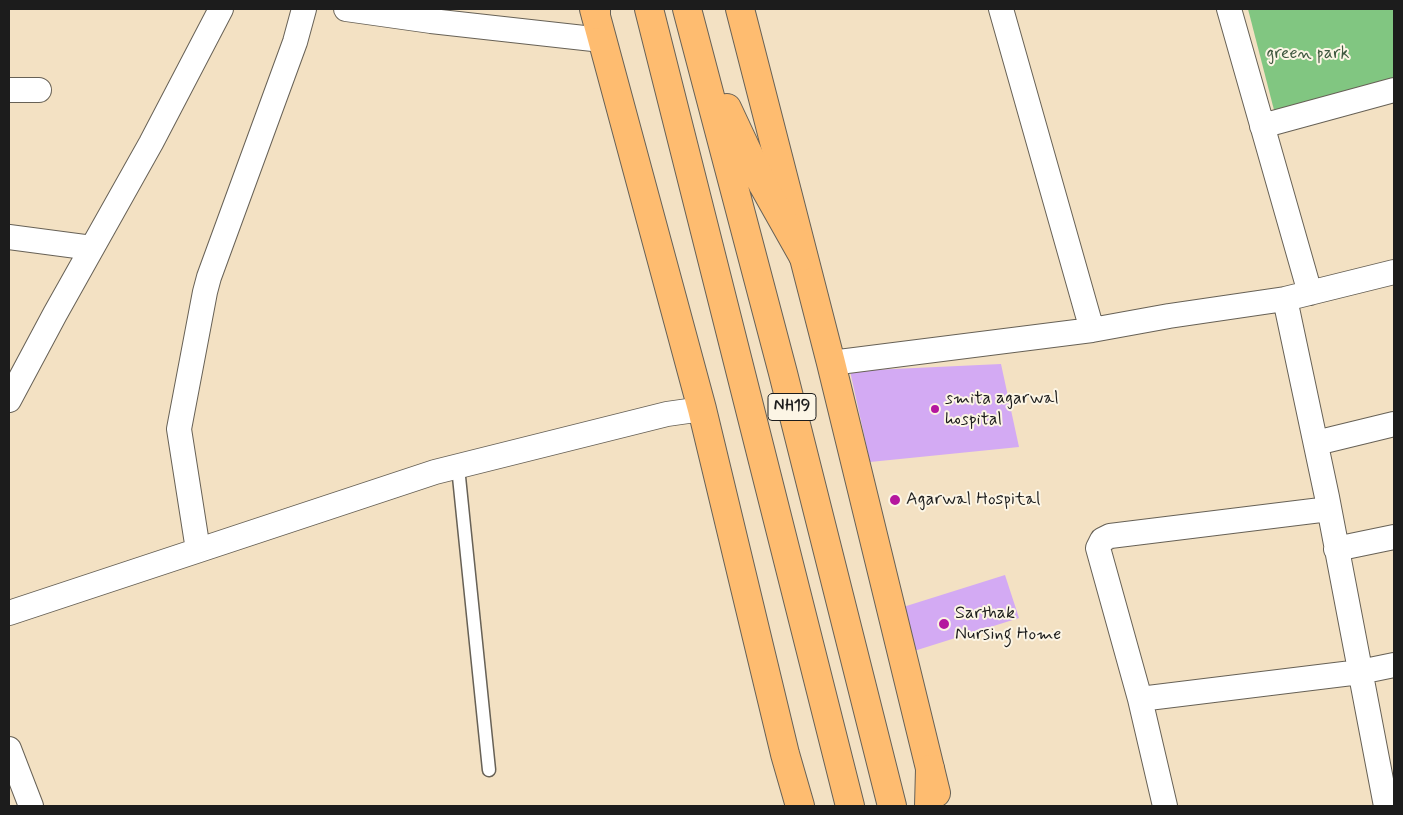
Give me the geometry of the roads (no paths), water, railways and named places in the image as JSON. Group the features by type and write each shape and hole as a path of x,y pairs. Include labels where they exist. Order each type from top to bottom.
{"main road":[{"name":"NH19","path":"649,9 850,806"},
{"name":"NH19","path":"688,9 781,364 892,806"},
{"path":"740,9 831,363 940,806"},
{"path":"597,18 702,409 785,754 800,806"},
{"path":"695,39 763,185 803,256"},
{"path":"929,806 930,769"}],"street":[{"path":"9,400 151,143 221,9"},
{"path":"198,550 178,429 209,277 294,42 304,9"},
{"path":"346,9 431,22 597,18"},
{"path":"1001,9 1092,330"},
{"path":"1228,9 1310,293"},
{"path":"9,90 38,90"},
{"path":"1262,126 1394,90"},
{"path":"9,238 92,248"},
{"path":"831,363 1092,330 1169,316 1285,299 1394,272"},
{"path":"1285,299 1316,443 1360,672 1387,794"},
{"path":"9,613 435,472 667,414 702,409"},
{"path":"1316,443 1394,424"},
{"path":"1165,806 1140,700 1098,548 1102,540 1110,536 1329,509"},
{"path":"1336,549 1394,537"},
{"path":"1140,700 1360,672 1394,665"},
{"path":"9,749 32,806"}],"lane":[{"path":"458,467 489,770"}],"place":[{"name":"smita agarwal hospital","path":"935,409"},
{"name":"Agarwal Hospital","path":"895,500"},
{"name":"Sarthak Nursing Home","path":"944,624"}],"park label":[{"name":"green park","path":"1308,54"}]}
